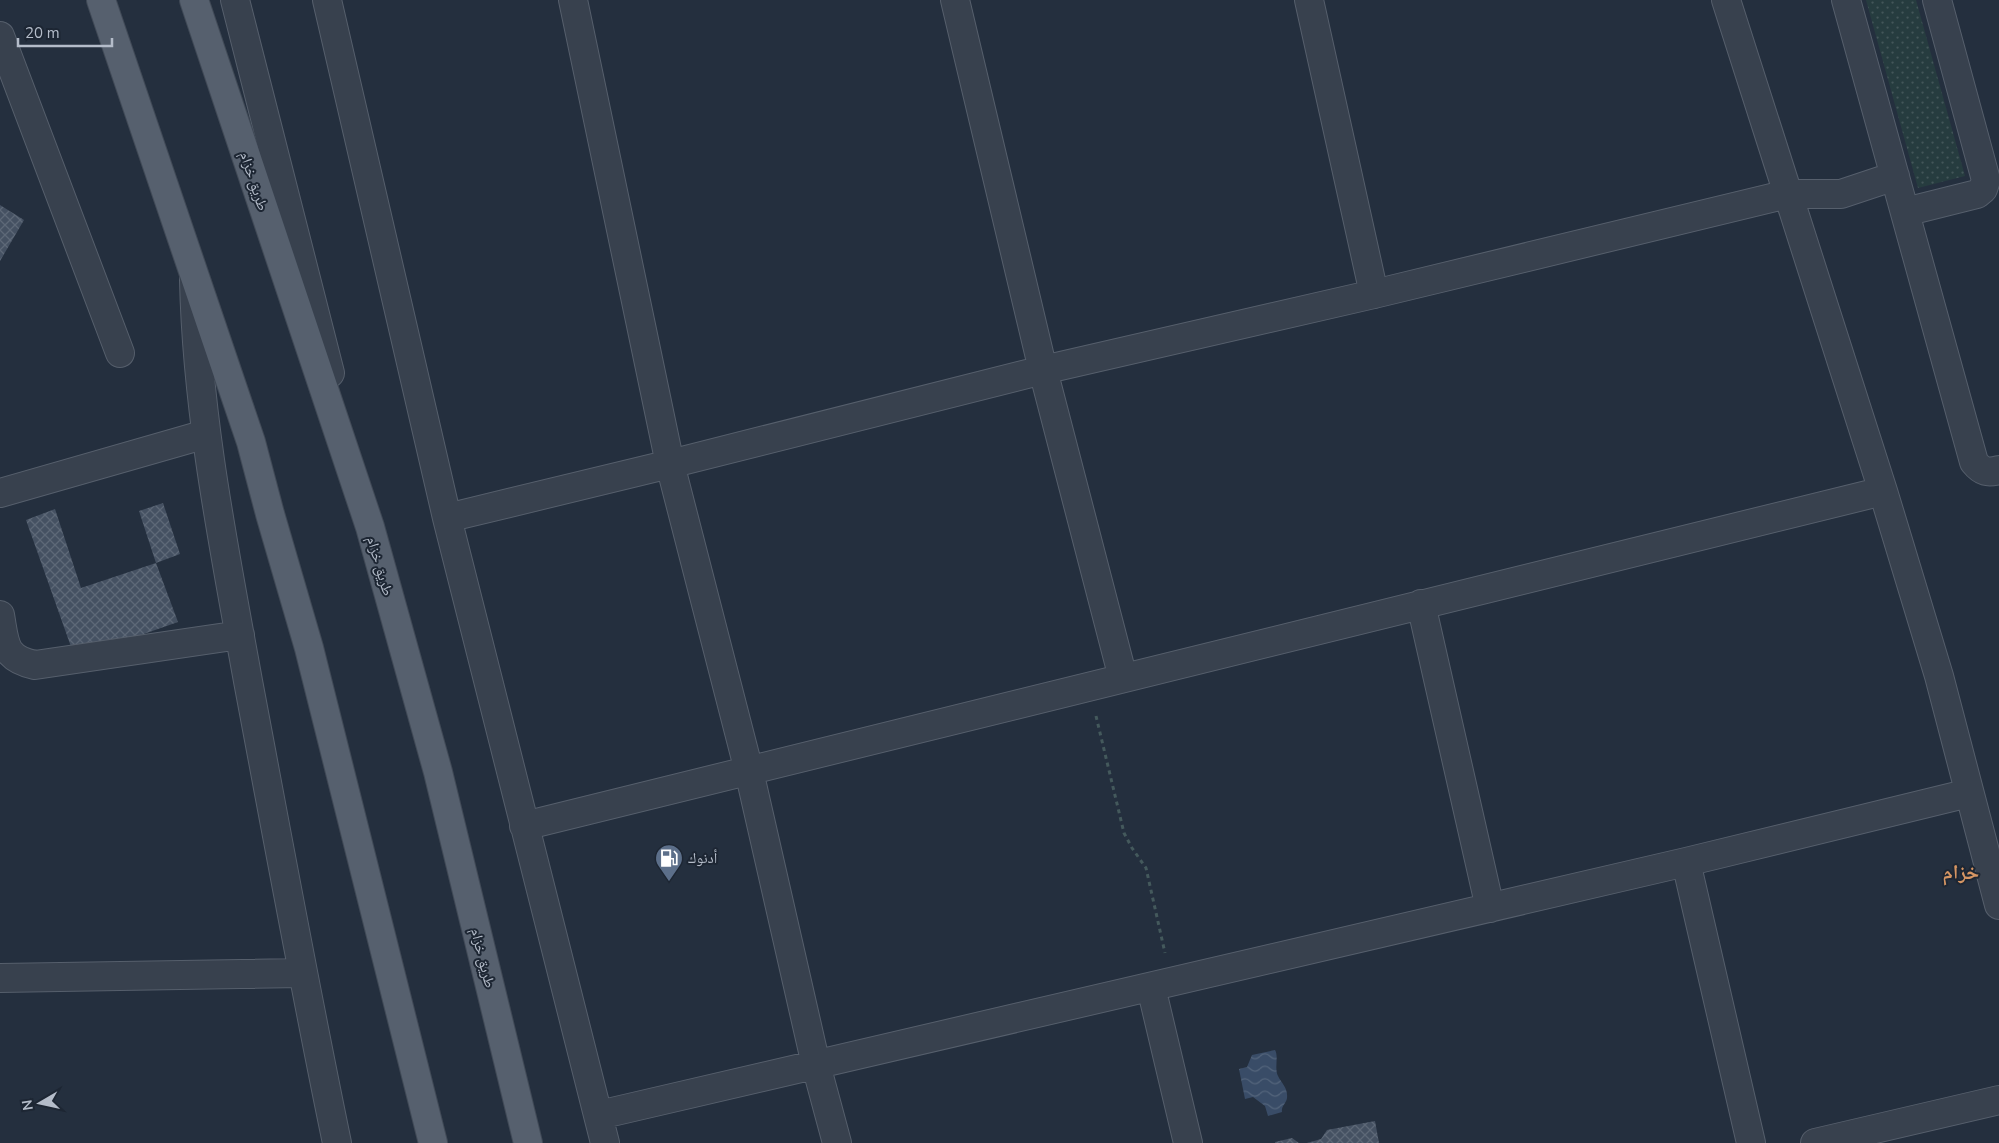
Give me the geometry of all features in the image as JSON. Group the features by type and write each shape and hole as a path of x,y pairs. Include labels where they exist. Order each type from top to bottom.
{"main road":[{"path":"101,0 251,442 308,648 434,1143"},
{"name":"طريق خزام","path":"194,0 370,527 438,772 528,1143"}],"street":[{"path":"235,0 370,527"},
{"path":"327,0 447,518 605,1143"},
{"path":"573,0 670,464 749,771 816,1065 837,1143"},
{"path":"955,0 1042,370 1123,678"},
{"path":"1309,0 1374,294"},
{"path":"1726,0 1884,491 1939,676 1999,905"},
{"path":"1846,0 1974,462 1985,472 1999,470"},
{"path":"1905,212 1977,194 1983,189 1986,180 1937,0"},
{"path":"0,36 120,354"},
{"path":"447,518 1042,370 1374,294 1788,194 1841,194 1895,176"},
{"path":"193,274 197,360 206,434 240,635 302,973 337,1143"},
{"path":"0,493 206,434"},
{"path":"524,826 1884,491"},
{"path":"1421,604 1490,908"},
{"path":"0,616 7,650 16,659 34,665 240,635"},
{"path":"599,1115 1686,862 1969,793"},
{"path":"1686,862 1751,1143"},
{"path":"0,978 302,973"},
{"path":"1161,984 1188,1143"},
{"path":"1816,1143 1999,1100"}],"path":[{"path":"1089,686 1124,832 1132,848 1146,868 1161,984"}],"green space":[{"path":"1866,0 1916,0 1965,176 1918,188"}],"water":[{"path":"1275,1050 1277,1056 1276,1070 1286,1089 1287,1098 1282,1112 1268,1116 1265,1106 1253,1097 1245,1099 1239,1069 1247,1067 1252,1055"}],"building":[{"path":"0,205 24,220 0,261"},
{"path":"163,503 180,554 156,563 139,511"},
{"path":"55,509 81,588 156,563 178,622 75,658 26,520"},
{"path":"1375,1121 1379,1143 1307,1143 1321,1139 1327,1130"},
{"path":"1292,1138 1299,1143 1275,1143 1275,1142"}],"place":[{"name":"أدنوك","path":"669,882"}],"district":[{"name":"خزام","path":"1961,872"}]}
